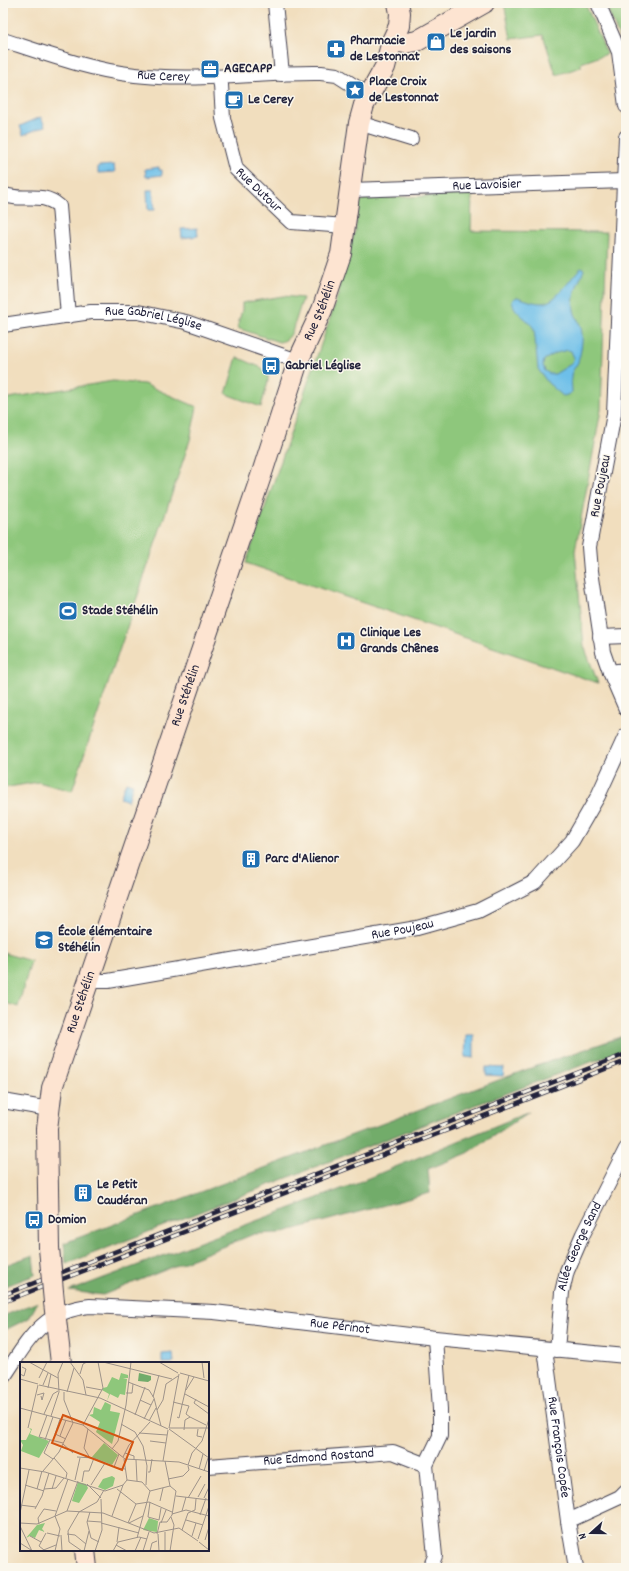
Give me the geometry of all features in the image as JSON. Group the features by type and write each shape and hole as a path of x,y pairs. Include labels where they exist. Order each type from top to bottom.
{"street":[{"path":"275,3 282,74"},
{"path":"384,3 392,41 406,43 417,41 484,3"},
{"name":"Rue Stéhélin","path":"62,1362 49,1248 47,1134 52,1088 269,452 298,361 322,310 341,254 359,123 364,106 385,67 392,41 399,26 400,13 398,3"},
{"path":"598,3 619,52 626,106"},
{"name":"Rue Cerey","path":"3,40 82,65 134,75 218,78 311,73 337,75 362,91 371,93"},
{"name":"Rue Dutour","path":"218,78 221,85 223,118 236,169 291,222 346,226"},
{"path":"359,123 411,139"},
{"name":"Rue Poujeau","path":"626,137 620,401 614,414 589,547 600,637 610,672 626,709"},
{"name":"Rue Lavoisier","path":"350,190 624,181"},
{"path":"3,194 18,198 29,196 42,197 52,200 59,206 68,316"},
{"name":"Rue Gabriel Léglise","path":"3,325 91,312 138,312 186,322 298,361"},
{"path":"600,637 626,636"},
{"path":"610,672 626,670"},
{"name":"Rue Poujeau","path":"89,981 108,980 417,928 478,911 535,882 572,841 598,796 626,735"},
{"path":"3,1101 49,1109"},
{"name":"Allée George Sand","path":"551,1349 567,1271 583,1234 626,1149"},
{"name":"Rue Périnot","path":"3,1378 38,1328 55,1308 90,1306 214,1312 435,1338 626,1356"},
{"path":"430,1568 435,1556 426,1465 440,1436 440,1409 435,1338"},
{"name":"Rue François Copée","path":"551,1349 568,1521 576,1568"},
{"name":"Rue Edmond Rostand","path":"209,1466 393,1452 426,1465"},
{"path":"568,1521 620,1497 626,1491"},
{"path":"85,1551 87,1568"}],"green space":[{"path":"504,3 585,3 607,54 581,63 581,67 556,75 543,35 511,39"},
{"path":"605,3 626,3 626,54"},
{"path":"472,194 471,231 607,232 601,410 575,551 584,646 598,683 246,563 338,295 340,278 355,231 359,202 364,199"},
{"path":"283,296 303,298 292,332 287,339 279,342 237,328 242,310 242,303"},
{"path":"237,357 262,368 268,374 268,381 261,407 226,394"},
{"name":"Stade Stéhélin","path":"113,381 144,384 197,407 190,440 72,791 38,782 3,788 3,399"},
{"path":"3,953 31,961 18,1007 3,1002"},
{"path":"626,1035 626,1049 454,1113 66,1264 64,1243 528,1069"},
{"path":"529,1112 468,1153 428,1169 430,1193 280,1233 254,1234 103,1295 69,1291 344,1188"},
{"path":"33,1255 35,1275 3,1287 3,1266"},
{"path":"38,1302 29,1318 3,1331 3,1316"}],"water":[{"path":"41,117 45,126 23,135 20,126"},
{"path":"114,165 115,172 98,173 98,166"},
{"path":"159,167 159,170 162,170 162,175 146,177 145,169"},
{"path":"147,190 153,190 155,210 148,210"},
{"path":"197,228 198,236 182,238 181,229"},
{"path":"582,267 584,270 575,291 573,302 575,314 580,324 582,345 578,362 571,374 572,392 563,396 548,383 538,369 534,329 516,310 512,302 513,299 517,297 541,303 547,302 553,299 563,289","holes":["568,350 571,351 574,358 571,364 555,374 550,374 545,371 543,365 544,360 556,353"]},
{"path":"126,782 133,784 128,801 120,798"},
{"path":"466,1035 474,1035 474,1058 465,1057"},
{"path":"486,1067 504,1068 503,1076 486,1075"},
{"path":"173,1353 174,1362 162,1362 162,1354"}],"railway":[{"path":"3,1295 626,1054"},
{"path":"3,1302 626,1061"}],"place":[{"name":"Le jardin des saisons","path":"436,42"},
{"name":"Pharmacie de Lestonnat","path":"336,49"},
{"name":"AGECAPP","path":"210,69"},
{"name":"Place Croix de Lestonnat","path":"355,90"},
{"name":"Le Cerey","path":"234,100"},
{"name":"Gabriel Léglise","path":"271,366"},
{"name":"Stade Stéhélin","path":"68,611"},
{"name":"Clinique Les Grands Chênes","path":"346,641"},
{"name":"Parc d'Alienor","path":"251,859"},
{"name":"École élémentaire Stéhélin","path":"44,940"},
{"name":"Le Petit Caudéran","path":"83,1193"},
{"name":"Domion","path":"34,1220"}]}
